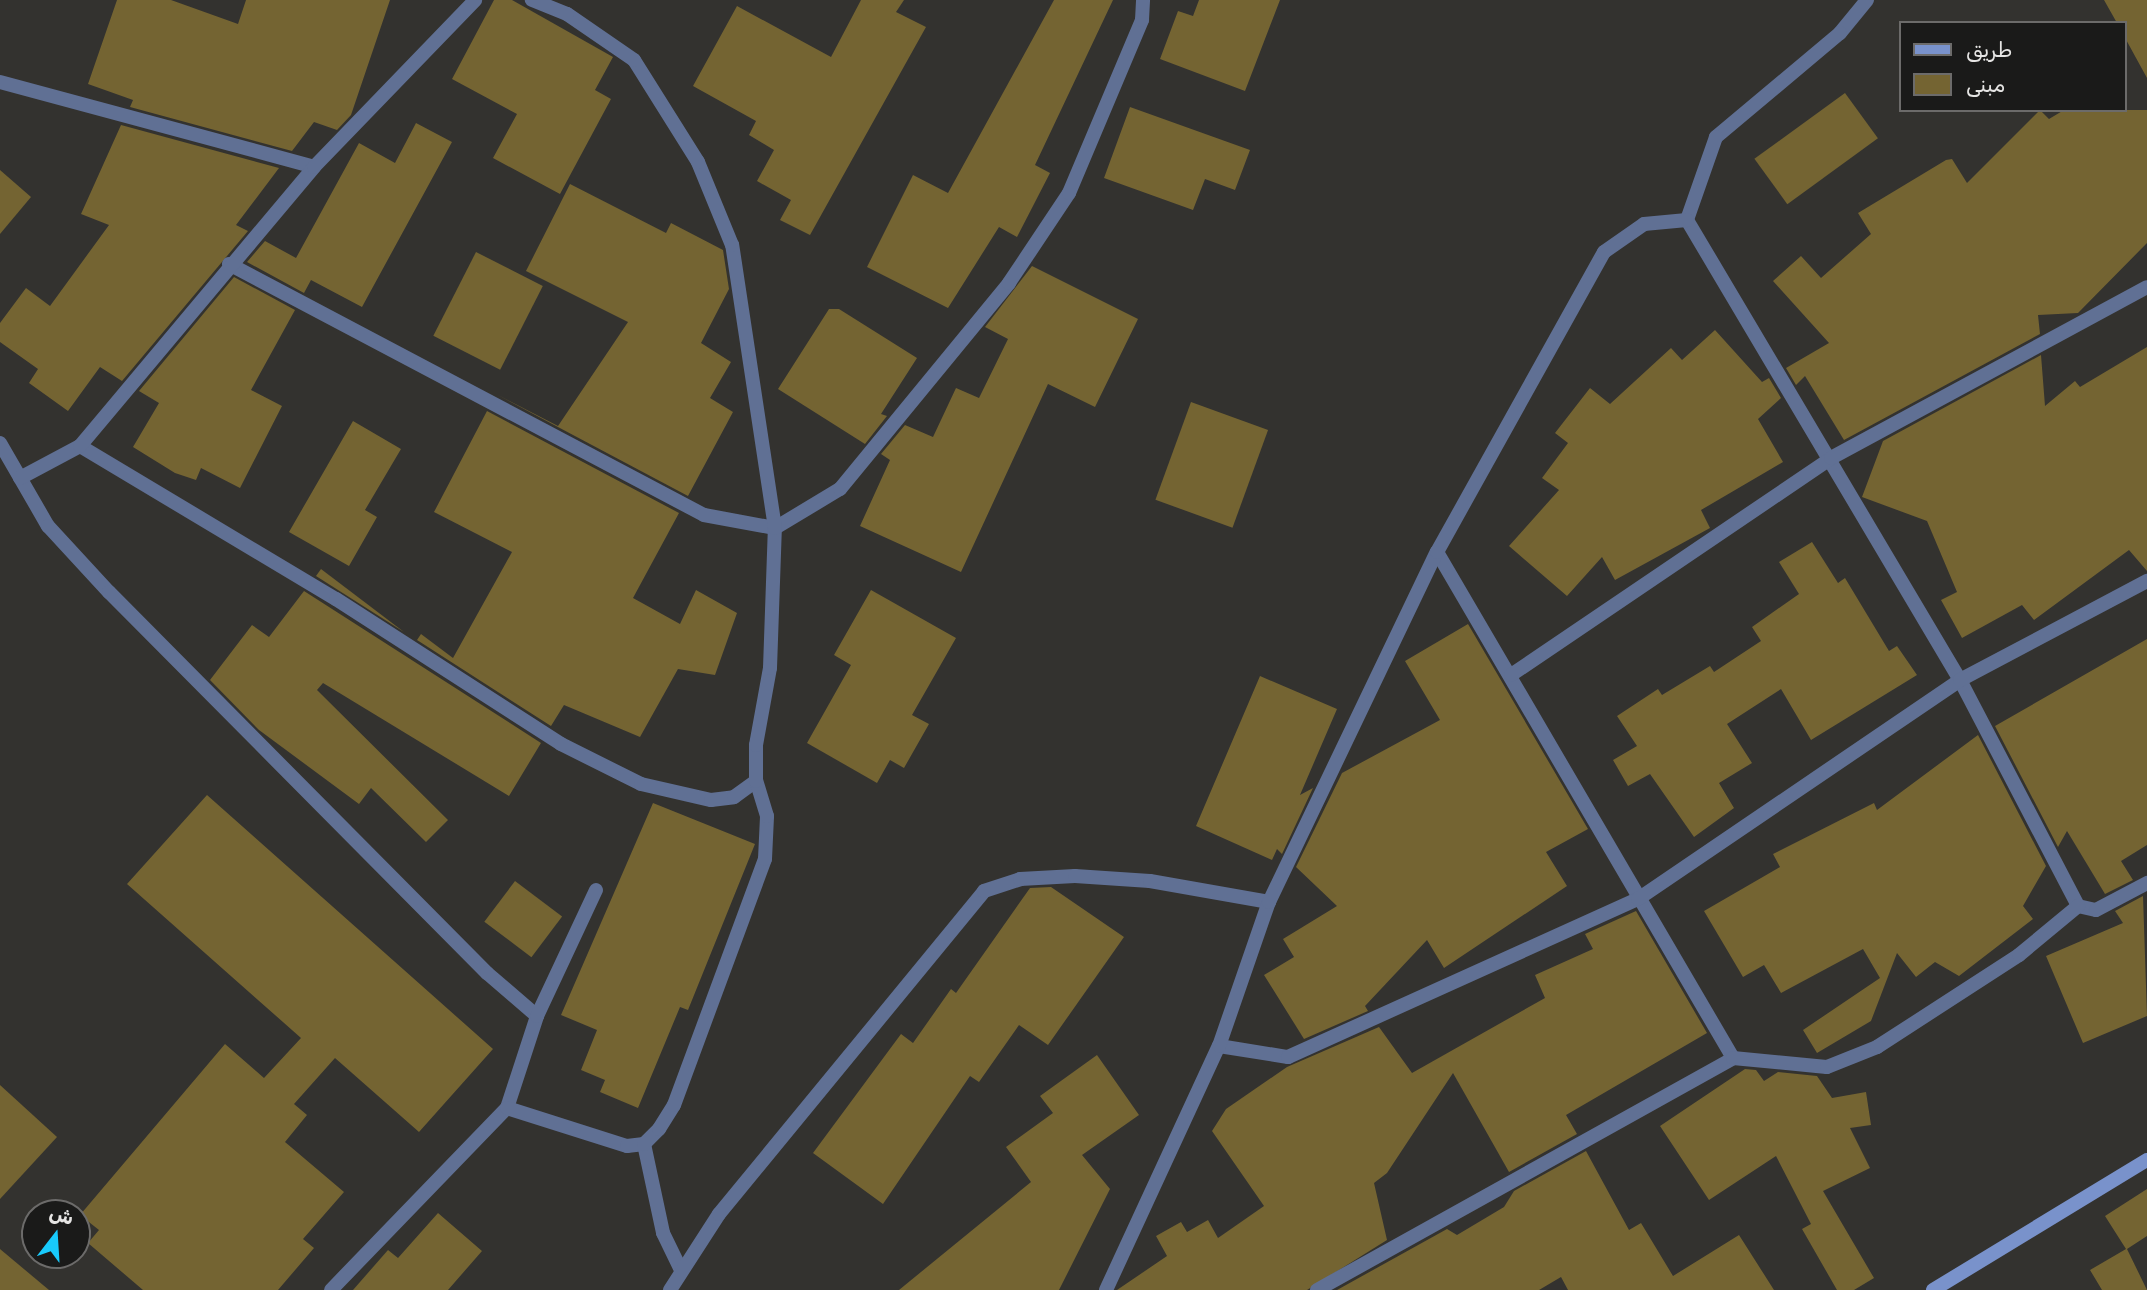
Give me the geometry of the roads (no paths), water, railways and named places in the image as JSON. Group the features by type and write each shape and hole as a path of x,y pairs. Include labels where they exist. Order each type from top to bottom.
{"street":[{"path":"20,478 80,446 229,264 314,167 475,0"},
{"path":"507,1108 627,1146 644,1144 674,1105 765,859 767,816 756,781 771,668 775,528 732,244 717,200 634,60 567,14 532,0"},
{"path":"229,264 704,515 775,528 840,489 1009,283 1069,193 1142,20 1143,0"},
{"path":"1686,220 1716,137 1840,33 1867,0"},
{"path":"0,82 314,167"},
{"path":"1686,220 1832,458 1960,680 2078,906 2096,910 2147,883"},
{"path":"1106,1290 1219,1046 1269,902 1437,552 1604,252 1644,224 1686,220"},
{"path":"1511,675 1832,458 2147,287"},
{"path":"0,443 48,526 109,592 486,973 537,1016"},
{"path":"80,446 336,599 561,744 641,784 711,800 734,797 756,781"},
{"path":"1437,552 1733,1058"},
{"path":"1219,1046 1288,1056 1638,899 1960,680 2147,581"},
{"path":"670,1290 719,1214 984,891 1020,879 1075,876 1150,881 1269,902"},
{"path":"331,1290 507,1108 537,1016 596,890"},
{"path":"1317,1290 1733,1058 1827,1067 1877,1047 2019,955 2078,906"},
{"path":"644,1144 663,1233 681,1270"},
{"path":"1933,1290 2147,1160"}]}
